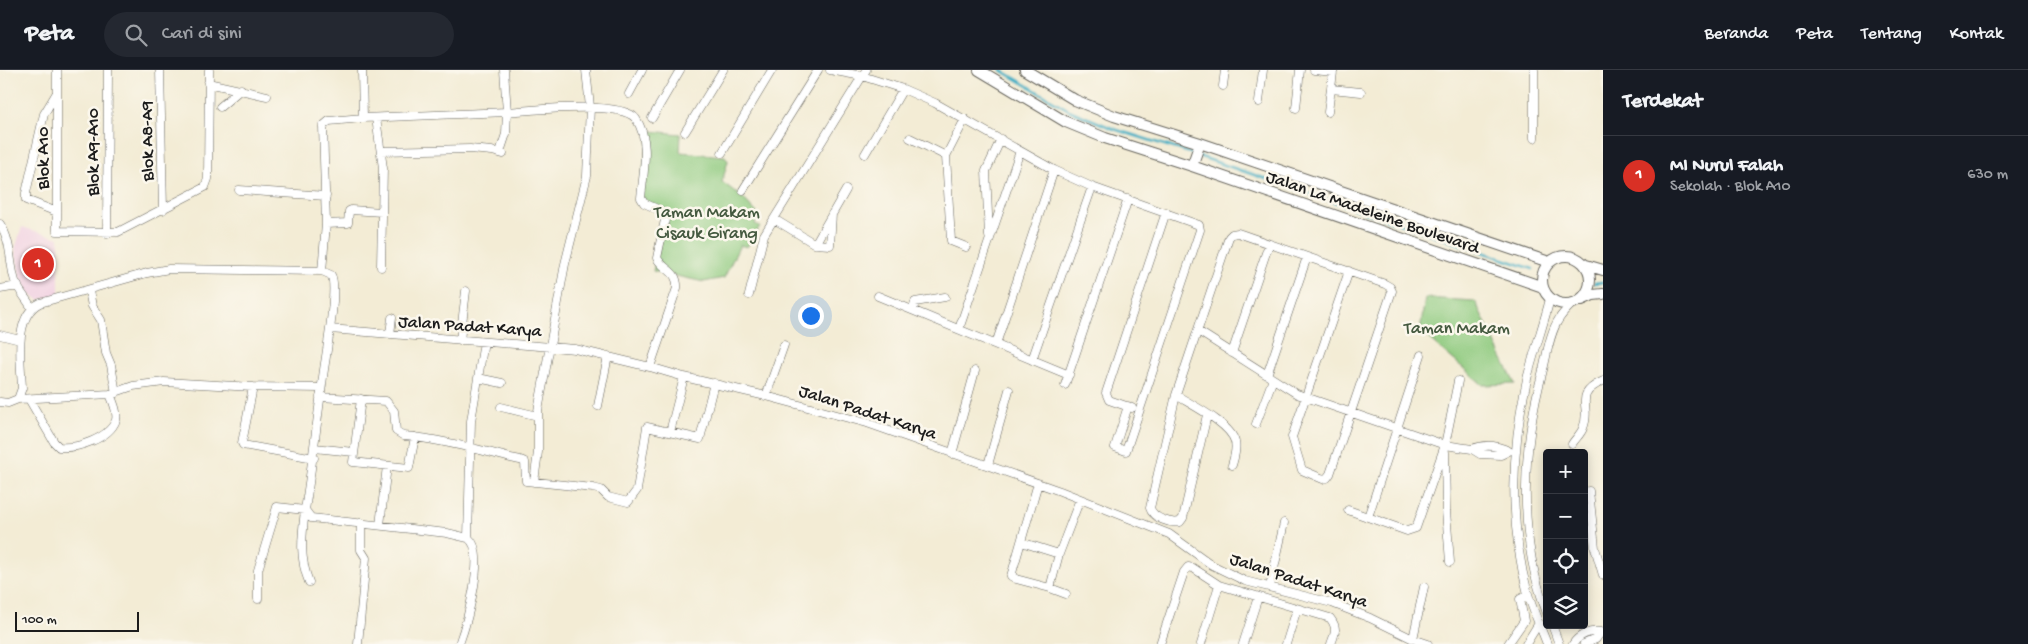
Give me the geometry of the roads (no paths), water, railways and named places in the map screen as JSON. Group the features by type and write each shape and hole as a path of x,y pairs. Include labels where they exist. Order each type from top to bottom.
{"street":[{"name":"Blok A10","path":"57,70 57,231 107,234"},
{"name":"Blok A9-A10","path":"107,234 108,70"},
{"name":"Blok A8-A9","path":"160,70 163,210"},
{"path":"107,234 118,232 205,187 208,179 208,70"},
{"path":"362,70 363,118"},
{"path":"380,151 470,149 502,153 506,134 507,112 504,70"},
{"path":"534,482 540,428 538,416 565,264 585,188 590,107 586,70"},
{"path":"629,94 642,70"},
{"path":"652,118 680,70"},
{"path":"685,132 723,70"},
{"path":"722,152 772,70"},
{"path":"743,190 818,70"},
{"path":"830,70 863,72 965,119 1054,170 1092,187 1196,222 1199,225 1200,230 1126,451 1115,447 1128,406"},
{"name":"Jalan La Madeleine Boulevard","path":"979,70 1066,122 1105,138 1192,166 1543,287"},
{"name":"Jalan La Madeleine Boulevard","path":"1025,70 1075,100 1106,112 1549,262"},
{"path":"1223,86 1225,70"},
{"path":"1259,102 1263,70"},
{"path":"1296,108 1300,70"},
{"path":"1314,70 1334,71 1328,112"},
{"path":"1534,70 1534,138"},
{"path":"749,295 764,234 863,72"},
{"path":"208,83 267,96"},
{"path":"57,88 44,114 26,193 26,200 57,212"},
{"path":"220,107 241,89"},
{"path":"865,154 903,89"},
{"path":"1331,89 1361,92"},
{"path":"322,272 326,224 324,126 329,121 590,107 627,112 637,120 642,130 645,159 641,198 644,203 664,212 666,216 657,258 675,276 677,288 650,367"},
{"path":"376,118 383,179 381,267"},
{"path":"965,119 946,156 951,241 966,246"},
{"path":"910,138 946,156"},
{"path":"989,242 986,171 1001,140"},
{"path":"1192,166 1200,143"},
{"path":"959,329 1020,151"},
{"path":"996,344 1054,170"},
{"path":"1032,360 1092,187"},
{"path":"239,190 326,196"},
{"path":"814,244 846,190"},
{"path":"1065,386 1128,199"},
{"path":"326,224 348,223 349,211 351,210 382,212"},
{"path":"1139,410 1109,400 1106,393 1166,212"},
{"path":"774,219 814,244 830,245 832,214"},
{"path":"0,224 5,232 15,282 31,307"},
{"path":"1207,415 1183,518 1180,522 1173,524 1154,515 1150,508 1176,395 1229,238 1232,234 1238,233 1349,271 1385,284 1392,291 1330,474 1327,478 1323,479 1302,470 1292,437 1349,271"},
{"path":"1232,353 1269,244"},
{"path":"1603,270 1586,265 1572,256 1564,256 1549,262 1542,274 1543,287 1550,299 1564,305 1593,295 1603,294"},
{"path":"1256,424 1307,257"},
{"path":"1543,604 1538,592 1526,519 1528,453 1536,397 1552,338 1558,320 1590,288 1591,280 1586,265"},
{"path":"18,399 22,388 20,340 25,319 31,307 147,273 169,269 322,272 331,275 333,277 330,329 302,536 302,558 309,582"},
{"path":"0,290 18,286"},
{"path":"29,399 54,442 59,447 69,448 93,440 112,427 116,419 116,413 111,365 106,353 101,320 92,306 89,290"},
{"path":"460,340 466,291"},
{"path":"878,296 1069,375"},
{"path":"913,310 915,302 945,297"},
{"path":"1547,644 1528,595 1515,521 1513,452 1528,378 1550,299"},
{"path":"390,334 392,318"},
{"name":"Jalan Padat Karya","path":"330,329 575,349 766,396 873,425 1038,483 1170,534 1222,570 1245,581 1332,603 1428,644"},
{"path":"1198,331 1297,394 1445,445 1472,449 1480,446 1501,447 1513,452 1528,453"},
{"path":"0,335 20,340"},
{"path":"468,538 471,420 484,342"},
{"path":"766,396 784,345"},
{"path":"1368,517 1421,355"},
{"path":"598,406 608,356"},
{"path":"952,454 975,372"},
{"path":"670,432 684,377"},
{"path":"478,378 502,383"},
{"path":"1348,510 1407,531 1416,528 1445,445 1458,381"},
{"path":"1572,444 1584,428 1587,390 1603,381"},
{"path":"0,402 8,403 18,399 113,393 133,386 164,382 253,388 321,388"},
{"path":"320,397 382,400 389,403 394,411 396,431 404,436 488,451 526,462 526,481 593,488 601,490 608,497 628,502 636,490 647,427 700,439 714,383"},
{"path":"253,388 243,445 314,458"},
{"path":"988,465 1009,390"},
{"path":"1176,395 1226,427 1235,440 1236,448 1232,465"},
{"path":"361,399 353,462 409,468 415,437"},
{"path":"502,407 538,416"},
{"path":"1445,445 1446,511 1450,562"},
{"path":"314,448 354,452"},
{"path":"380,525 387,466"},
{"path":"1038,483 1011,576 1066,594"},
{"path":"1589,491 1595,548 1603,575"},
{"path":"1050,588 1059,554 1080,499"},
{"path":"258,599 258,570 277,507 305,510"},
{"path":"305,510 310,518 447,532 468,538 473,542 475,547 471,603 460,644"},
{"path":"358,644 366,558 361,550 361,523"},
{"path":"1270,587 1284,523"},
{"path":"1021,542 1059,554"},
{"path":"1160,644 1184,572 1188,567 1194,568 1219,585 1330,618 1336,630 1331,644"},
{"path":"1201,644 1219,585"},
{"path":"1413,639 1424,586"},
{"path":"1508,644 1524,621 1520,599 1528,595"},
{"path":"1243,644 1258,597"},
{"path":"1286,644 1297,609"},
{"path":"1526,644 1539,623"},
{"path":"1553,629 1559,644"},
{"path":"1574,644 1577,638 1593,631 1602,632"},
{"path":"1584,644 1596,639 1602,632"}],"waterway":[{"path":"1001,70 1069,110 1114,129 1193,154"},
{"path":"1198,156 1533,269"},
{"path":"1594,283 1603,282"}],"place":[{"name":"MI Nurul Falah","path":"38,264"}],"park label":[{"name":"Taman Makam Cisauk Girang","path":"707,221"},
{"name":"Taman Makam","path":"1457,327"}]}
